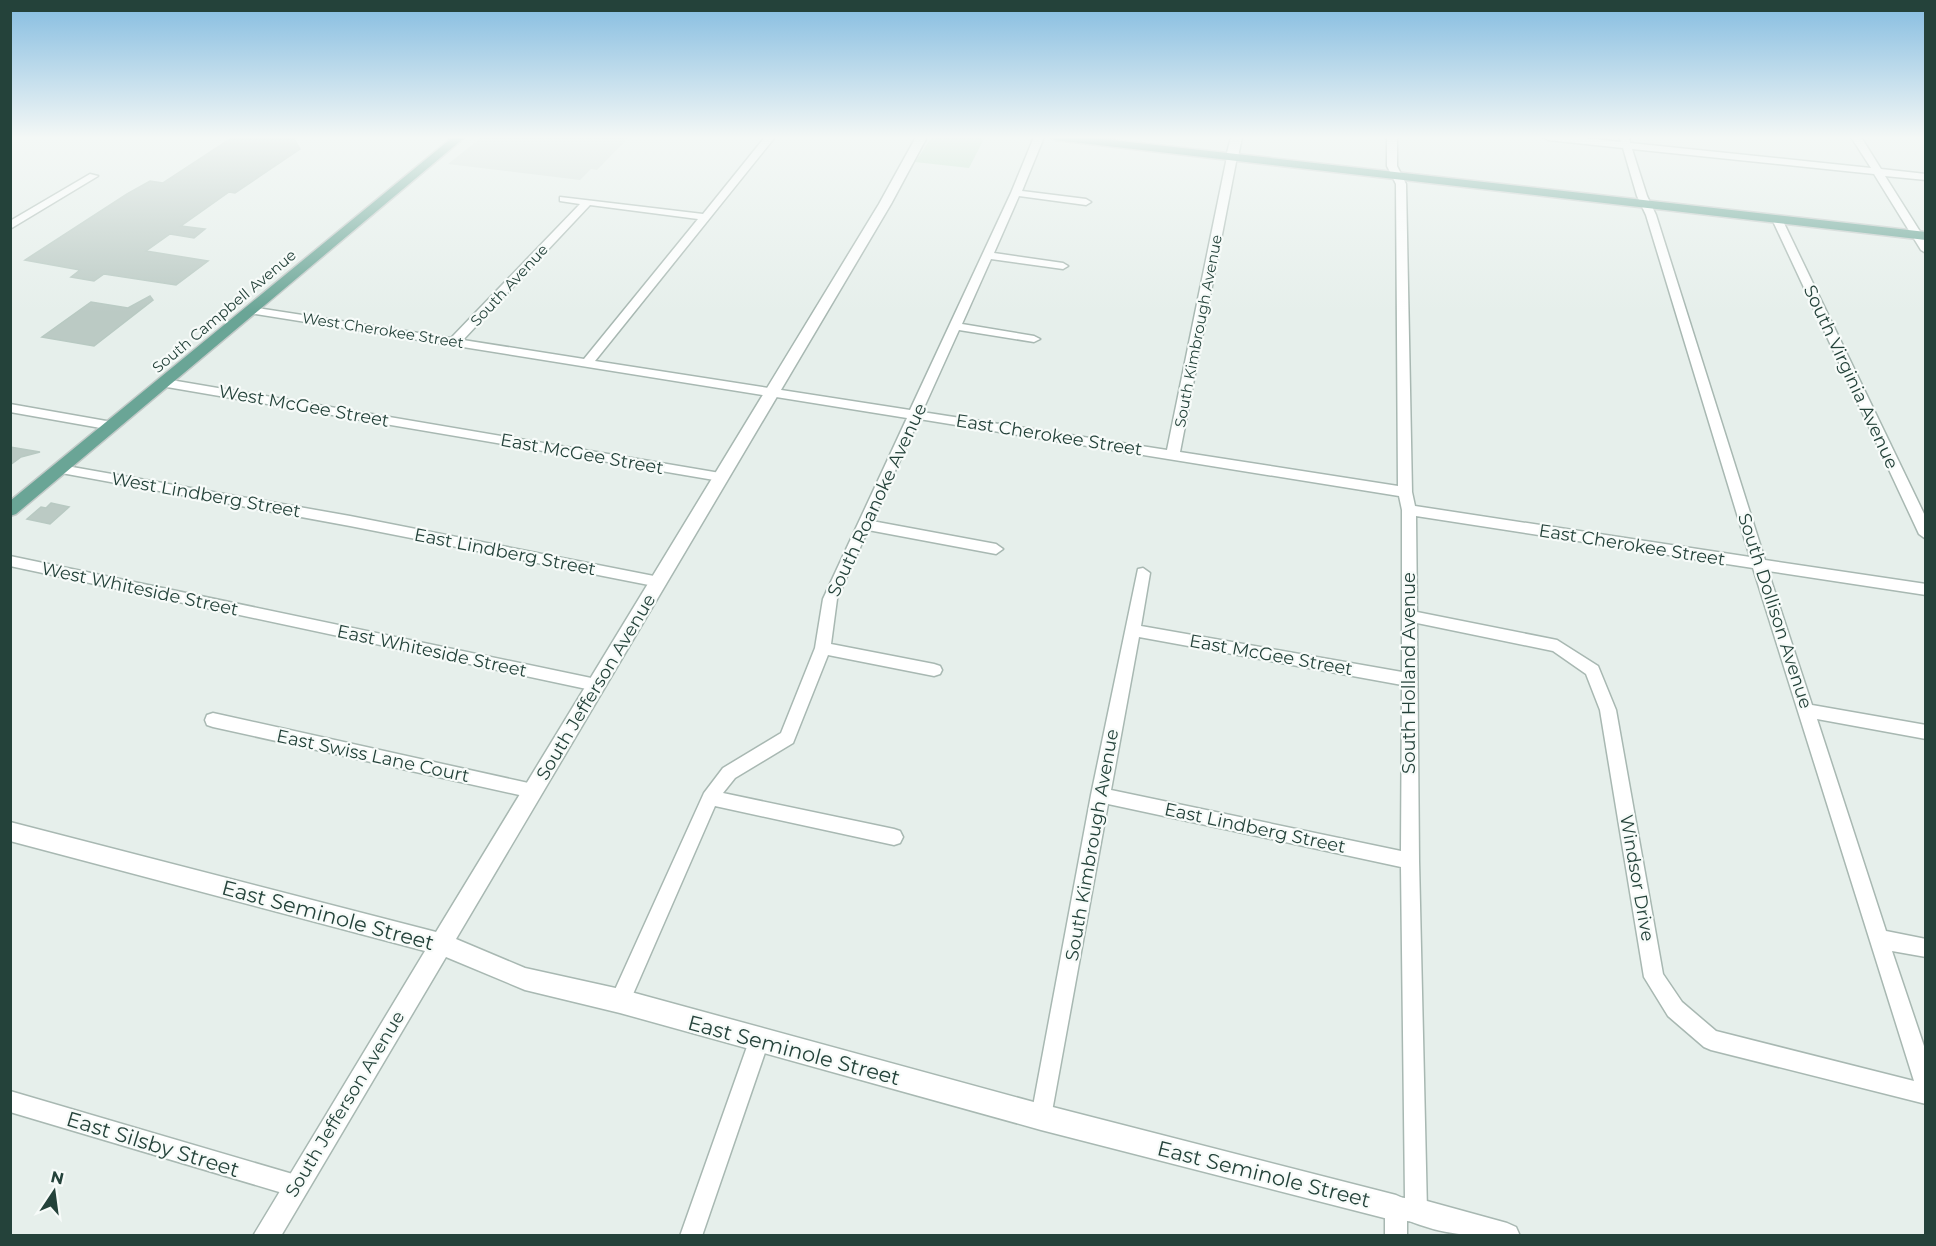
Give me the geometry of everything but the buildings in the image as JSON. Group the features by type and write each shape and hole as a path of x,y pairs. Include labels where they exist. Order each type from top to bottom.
{"main road":[{"name":"South Campbell Avenue","path":"10,510 389,195"},
{"path":"1568,195 1921,236"}],"street":[{"path":"10,226 61,195"},
{"path":"588,362 723,195"},
{"name":"South Jefferson Avenue","path":"266,1236 890,195"},
{"name":"South Roanoke Avenue","path":"620,1001 710,798 729,773 787,738 823,648 830,599 866,525 1015,195"},
{"path":"1033,195 1086,202"},
{"name":"South Kimbrough Avenue","path":"1173,455 1224,195"},
{"name":"South Holland Avenue","path":"1396,1236 1406,1210 1410,861 1409,510 1405,492 1401,195"},
{"name":"South Dollison Avenue","path":"1644,195 1759,565 1926,1085"},
{"path":"1894,195 1921,236 1926,250"},
{"path":"564,199 705,217"},
{"name":"South Avenue","path":"455,341 588,202"},
{"name":"South Virginia Avenue","path":"1777,219 1926,534"},
{"path":"987,255 1063,266"},
{"name":"West Cherokee Street","path":"250,310 515,351"},
{"path":"955,326 1034,339"},
{"name":"East Cherokee Street","path":"515,351 1405,492"},
{"name":"West McGee Street","path":"165,383 444,430"},
{"path":"10,408 112,426"},
{"name":"East McGee Street","path":"444,430 720,477"},
{"name":"West Lindberg Street","path":"61,469 350,521"},
{"name":"East Cherokee Street","path":"1409,510 1926,590"},
{"name":"East Lindberg Street","path":"350,521 659,582"},
{"path":"866,525 996,549"},
{"name":"West Whiteside Street","path":"10,561 269,617"},
{"name":"South Kimbrough Avenue","path":"1041,1117 1143,573"},
{"name":"Windsor Drive","path":"1408,616 1557,646 1592,670 1608,711 1654,977 1675,1009 1711,1040 1926,1094"},
{"name":"East Whiteside Street","path":"269,617 596,685"},
{"name":"East McGee Street","path":"1133,630 1410,680"},
{"path":"823,648 934,670"},
{"path":"1807,711 1926,732"},
{"name":"East Swiss Lane Court","path":"213,720 533,791"},
{"name":"East Lindberg Street","path":"1100,795 1410,861"},
{"path":"710,798 894,837"},
{"name":"East Seminole Street","path":"10,831 441,944 525,979 620,1001 1041,1117 1508,1236"},
{"path":"1879,939 1926,948"},
{"path":"691,1236 759,1041"},
{"name":"East Silsby Street","path":"10,1101 296,1186"}]}
